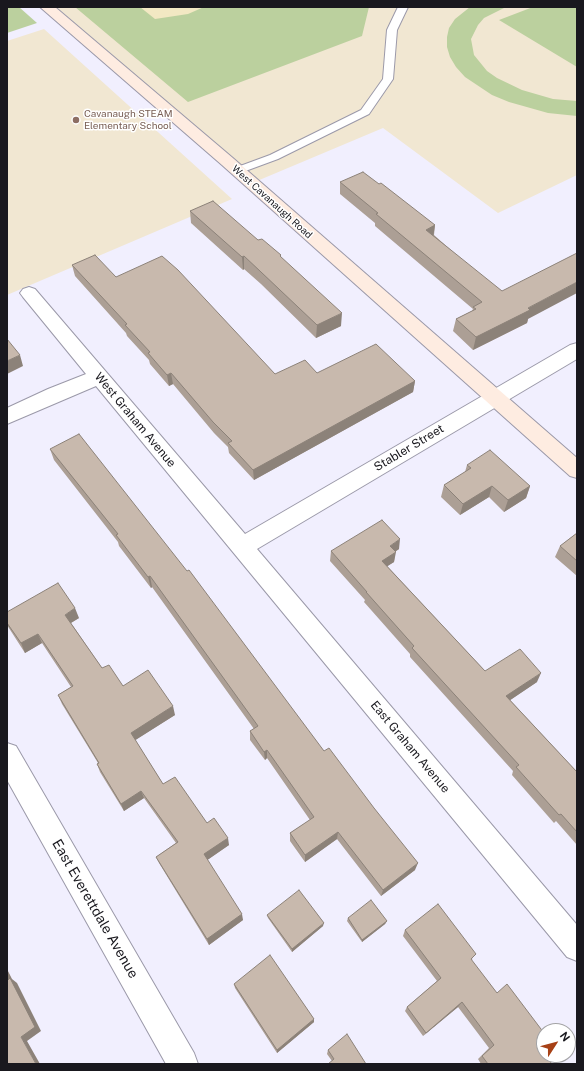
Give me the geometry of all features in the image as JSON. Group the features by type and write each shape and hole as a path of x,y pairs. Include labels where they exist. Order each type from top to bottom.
{"street":[{"name":"West Cavanaugh Road","path":"47,7 577,470"},
{"name":"West Graham Avenue","path":"28,293 242,547"},
{"name":"Stabler Street","path":"242,547 577,350"},
{"path":"7,417 55,394 98,377"},
{"name":"East Graham Avenue","path":"242,547 577,947"},
{"name":"East Everettdale Avenue","path":"7,755 183,1064"}],"lane":[{"path":"236,171 274,157 365,112 388,79 392,30 403,7"}],"shaded area":[{"path":"56,7 577,7 577,175 498,213 383,128 257,181"},
{"name":"Cavanaugh STEAM Elementary School","path":"44,29 232,199 7,295 7,41"}],"green space":[{"path":"7,7 19,7 37,23 7,33"},
{"path":"75,7 369,7 362,36 188,102"},
{"path":"470,7 506,7 484,18 478,25 471,39 474,55 487,71 497,78 522,90 553,99 577,101 577,116 548,113 509,102 492,95 465,77 450,57 447,47 447,37 449,28 455,19"},
{"path":"533,7 577,7 577,67 499,20"}],"sand":[{"path":"140,7 204,7 188,14 155,19"}],"building":[{"path":"363,172 379,184 381,183 435,225 426,230 502,291 577,253 577,282 528,308 530,310 476,337 456,319 476,309 473,307 482,302 376,214 378,213 340,182"},
{"path":"213,201 258,240 262,239 281,255 280,256 342,313 317,325 244,256 242,257 190,211"},
{"path":"95,255 116,277 162,256 178,270 275,374 305,360 317,373 376,344 415,381 253,470 228,443 232,441 213,422 171,373 167,375 148,353 150,352 125,325 127,324 72,265"},
{"path":"7,339 20,355 7,361"},
{"path":"79,434 187,571 189,570 324,751 329,748 418,863 383,890 338,832 305,855 290,833 314,817 267,750 264,752 250,731 258,726 150,576 148,577 116,535 118,534 50,449"},
{"path":"490,450 530,486 508,500 492,486 463,504 444,485 471,468 467,465"},
{"path":"382,520 400,539 390,546 396,552 382,561 485,671 520,649 541,673 506,696 577,772 577,832 561,814 559,815 516,767 519,765 412,648 414,646 331,551"},
{"path":"577,533 577,561 560,546"},
{"path":"58,583 75,608 65,615 102,668 109,665 123,686 148,670 173,706 131,733 163,784 175,777 207,823 214,818 228,838 204,854 242,914 207,939 156,857 178,842 141,791 121,804 97,764 99,763 58,695 73,686 38,634 21,643 7,623 7,612"},
{"path":"299,890 324,923 292,949 267,915"},
{"path":"371,900 387,921 362,940 348,918"},
{"path":"438,904 476,954 471,959 497,993 507,984 536,1023 536,1063 552,1064 488,1064 482,1056 494,1045 462,1002 426,1033 407,1007 441,978 405,930"},
{"path":"270,955 314,1019 277,1050 234,984"},
{"path":"7,978 8,980 10,978 35,1027 21,1037 36,1064 7,1064"},
{"path":"347,1034 366,1064 328,1064 334,1059 328,1050"}],"place":[{"name":"Cavanaugh STEAM Elementary School","path":"76,120"}]}
